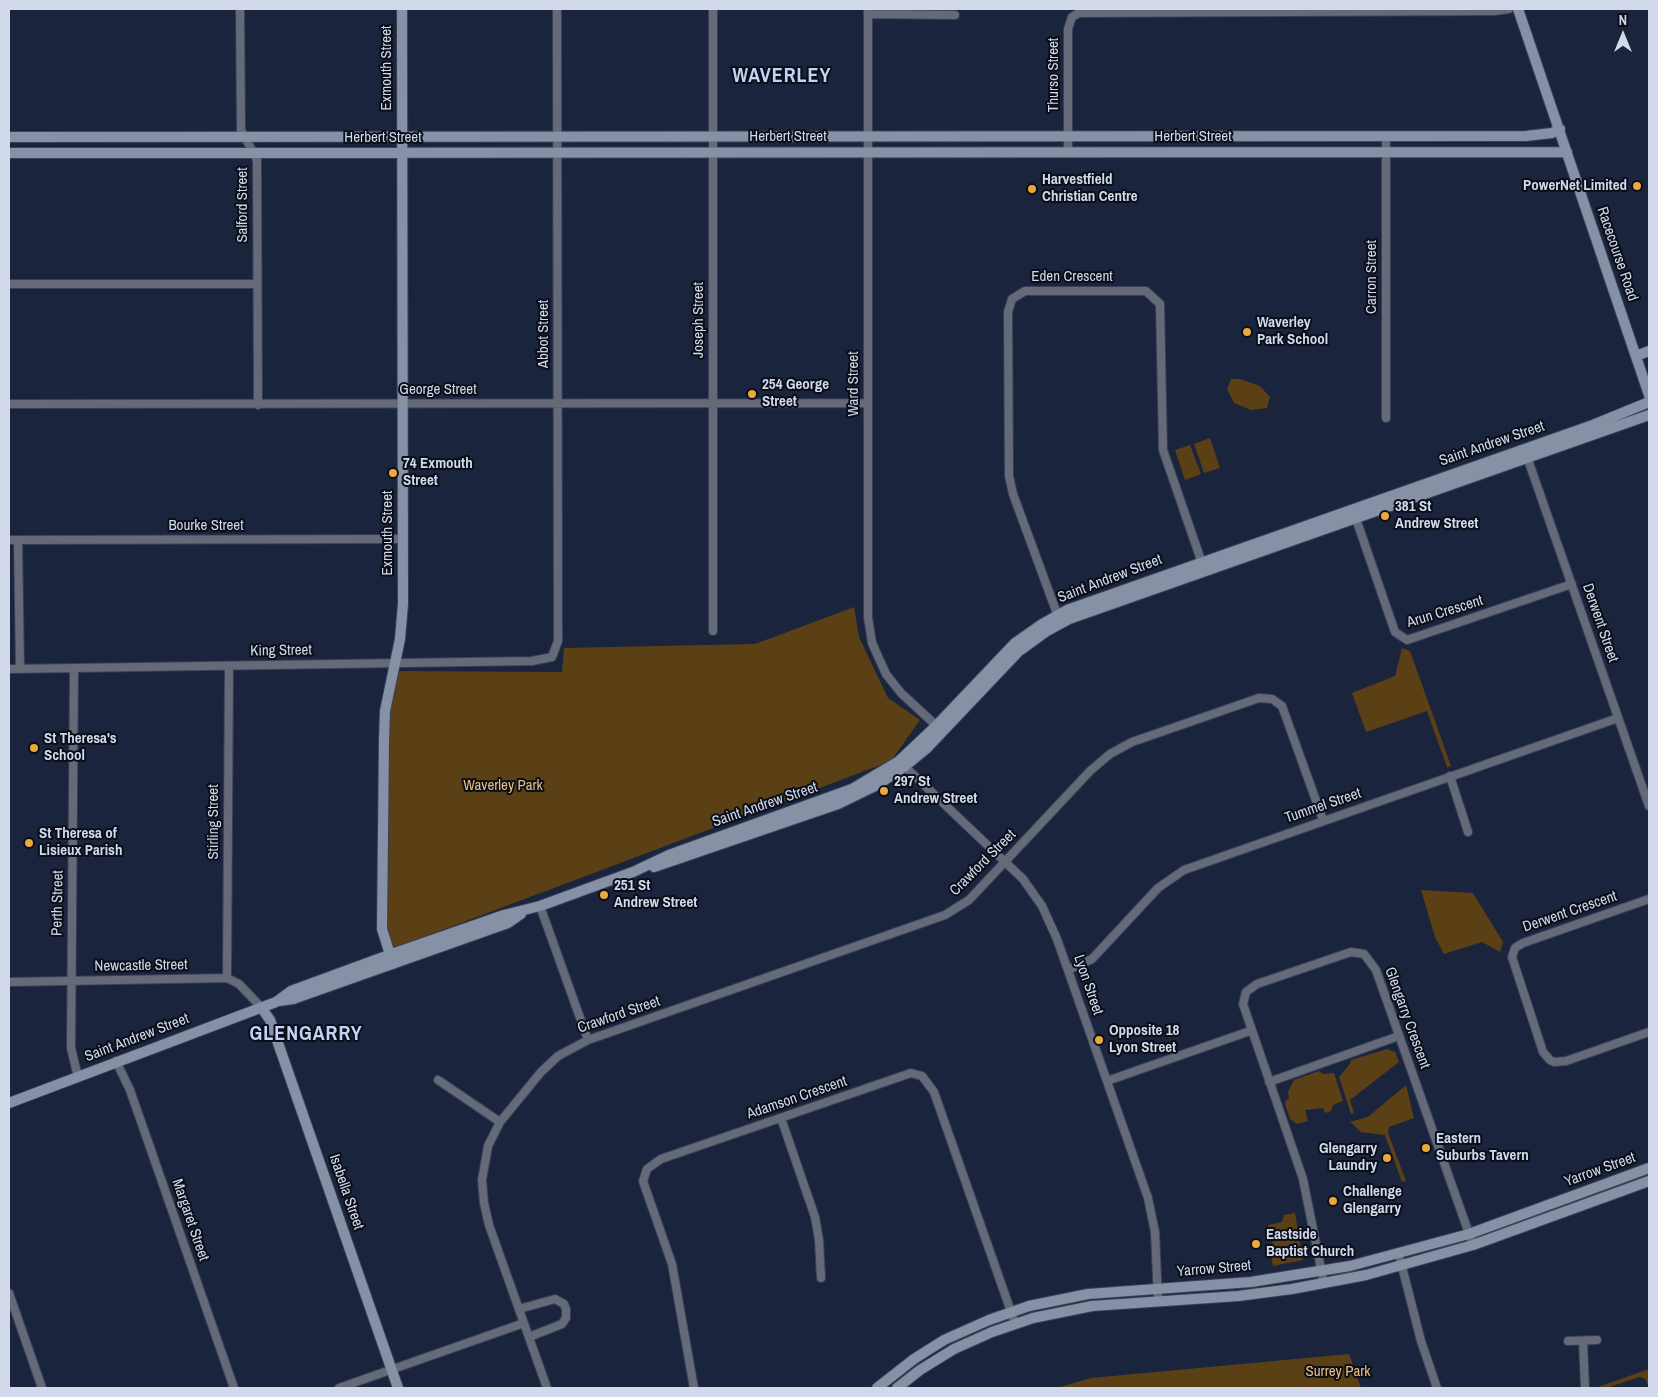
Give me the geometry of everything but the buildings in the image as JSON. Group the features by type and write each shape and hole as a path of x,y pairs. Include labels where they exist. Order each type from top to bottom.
{"street":[{"path":"240,9 241,130 243,138"},
{"name":"Exmouth Street","path":"391,959 382,929 384,731 387,697 402,622 402,9"},
{"name":"Abbot Street","path":"552,657 558,641 557,9"},
{"name":"Joseph Street","path":"712,9 713,630"},
{"name":"Thurso Street","path":"1068,152 1068,29 1072,17 1079,13 1494,11 1509,9"},
{"name":"Racecourse Road","path":"1518,9 1649,395"},
{"path":"868,11 955,15"},
{"name":"Ward Street","path":"868,11 870,631 876,654 891,682 940,728"},
{"name":"Herbert Street","path":"9,138 1526,136 1552,133 1560,129"},
{"path":"1230,136 1230,152"},
{"name":"Carron Street","path":"1386,136 1386,418"},
{"path":"40,138 40,153"},
{"name":"Salford Street","path":"243,138 257,160 258,405"},
{"name":"Herbert Street","path":"9,153 1567,152"},
{"path":"9,284 257,284"},
{"name":"Eden Crescent","path":"1059,619 1013,494 1009,476 1008,312 1012,299 1025,291 1146,291 1156,298 1162,309 1163,450 1203,566"},
{"path":"1636,356 1649,351"},
{"name":"Saint Andrew Street","path":"1525,453 1649,402"},
{"name":"George Street","path":"9,404 868,403"},
{"name":"Saint Andrew Street","path":"9,1103 261,1007 294,999 504,915 525,912 633,872 669,855 843,793 902,764 940,728 1011,647 1033,630 1059,619 1080,604 1203,566 1525,453 1649,415"},
{"name":"Derwent Street","path":"1525,453 1649,806"},
{"name":"Arun Crescent","path":"1354,513 1396,632 1407,640 1572,584"},
{"name":"Bourke Street","path":"9,540 403,539"},
{"path":"18,540 20,669"},
{"name":"King Street","path":"9,669 532,660 552,657"},
{"name":"Stirling Street","path":"227,978 229,666"},
{"name":"Perth Street","path":"74,668 71,981 72,1053 78,1077"},
{"name":"Crawford Street","path":"547,1388 489,1225 482,1192 485,1157 500,1122 549,1064 566,1050 588,1040 945,915 968,900 1090,771 1121,747 1266,697 1277,702 1285,712 1323,820"},
{"name":"Tummel Street","path":"1068,970 1092,959 1158,888 1175,875 1203,862 1618,718"},
{"name":"Lyon Street","path":"902,764 1006,862 1028,885 1042,906 1068,970 1150,1207 1155,1232 1158,1301"},
{"path":"1450,776 1468,832"},
{"name":"Derwent Crescent","path":"1649,899 1518,945 1512,956 1542,1047 1550,1060 1554,1062 1566,1061 1649,1032"},
{"path":"540,906 588,1040"},
{"name":"Glengarry Crescent","path":"1324,1284 1303,1179 1250,1031 1243,1004 1246,992 1251,987 1344,954 1358,952 1367,957 1376,970 1473,1245"},
{"path":"227,978 236,980 261,1007"},
{"name":"Newcastle Street","path":"9,982 227,978"},
{"name":"Isabella Street","path":"261,1007 268,1016 272,1027 398,1388"},
{"path":"1107,1081 1250,1031"},
{"path":"1269,1082 1399,1036"},
{"name":"Margaret Street","path":"116,1061 130,1090 234,1388"},
{"name":"Adamson Crescent","path":"694,1388 672,1264 644,1187 644,1175 652,1164 662,1159 905,1074 911,1073 922,1076 934,1092 1015,1324"},
{"path":"438,1080 500,1122"},
{"path":"781,1118 815,1217 819,1240 821,1278"},
{"name":"Yarrow Street","path":"877,1388 914,1359 944,1340 1011,1312 1088,1294 1246,1282 1322,1272 1398,1255 1469,1234 1649,1168"},
{"name":"Yarrow Street","path":"897,1388 920,1370 954,1349 1015,1324 1075,1309 1238,1296 1324,1284 1402,1266 1473,1245 1649,1181"},
{"path":"1398,1255 1421,1341 1437,1388"},
{"path":"9,1292 42,1388"},
{"path":"519,1309 555,1299 564,1304 566,1309 566,1318 562,1324 529,1337"},
{"path":"339,1388 524,1323"},
{"path":"1568,1341 1597,1340"},
{"path":"1583,1341 1585,1388"}],"green space":[{"path":"1231,379 1240,379 1260,386 1270,397 1267,408 1251,410 1234,403 1227,389"},
{"path":"1210,438 1220,468 1204,473 1194,444"},
{"path":"1190,445 1201,474 1185,480 1175,450"},
{"name":"Waverley Park","path":"854,607 859,637 888,698 920,720 891,761 384,952 389,671 562,672 564,648 755,644"},
{"path":"1402,648 1410,651 1451,766 1447,767 1427,711 1366,732 1352,693 1395,676"},
{"path":"1421,890 1473,893 1503,942 1500,952 1482,942 1444,954 1435,937"},
{"path":"1387,1049 1395,1052 1399,1062 1350,1100 1354,1113 1351,1114 1339,1077 1351,1060"},
{"path":"1319,1071 1323,1074 1334,1073 1343,1101 1333,1105 1331,1111 1325,1113 1323,1108 1305,1110 1308,1121 1297,1124 1290,1119 1285,1104 1286,1100 1289,1099 1288,1092 1294,1080"},
{"path":"1406,1085 1414,1118 1389,1127 1388,1133 1406,1181 1402,1182 1385,1135 1361,1132 1350,1122 1368,1117"},
{"path":"1295,1213 1303,1260 1273,1266 1270,1250 1273,1249 1272,1237 1269,1237 1268,1225 1282,1222 1284,1215"},
{"name":"Surrey Park","path":"1349,1354 1361,1388 1057,1388 1091,1378"},
{"path":"1649,1369 1649,1388 1645,1379 1640,1377 1606,1388 1595,1388"}],"place":[{"name":"PowerNet Limited","path":"1637,186"},
{"name":"Harvestfield Christian Centre","path":"1032,189"},
{"name":"Waverley Park School","path":"1247,332"},
{"name":"254 George Street","path":"752,394"},
{"name":"74 Exmouth Street","path":"393,473"},
{"name":"381 St Andrew Street","path":"1385,516"},
{"name":"St Theresa's School","path":"34,748"},
{"name":"297 St Andrew Street","path":"884,791"},
{"name":"St Theresa of Lisieux Parish","path":"29,843"},
{"name":"251 St Andrew Street","path":"604,895"},
{"name":"Opposite 18 Lyon Street","path":"1099,1040"},
{"name":"Eastern Suburbs Tavern","path":"1426,1148"},
{"name":"Glengarry Laundry","path":"1387,1158"},
{"name":"Challenge Glengarry","path":"1333,1201"},
{"name":"Eastside Baptist Church","path":"1256,1244"}],"district":[{"name":"WAVERLEY","path":"782,77"},
{"name":"GLENGARRY","path":"306,1035"}]}
